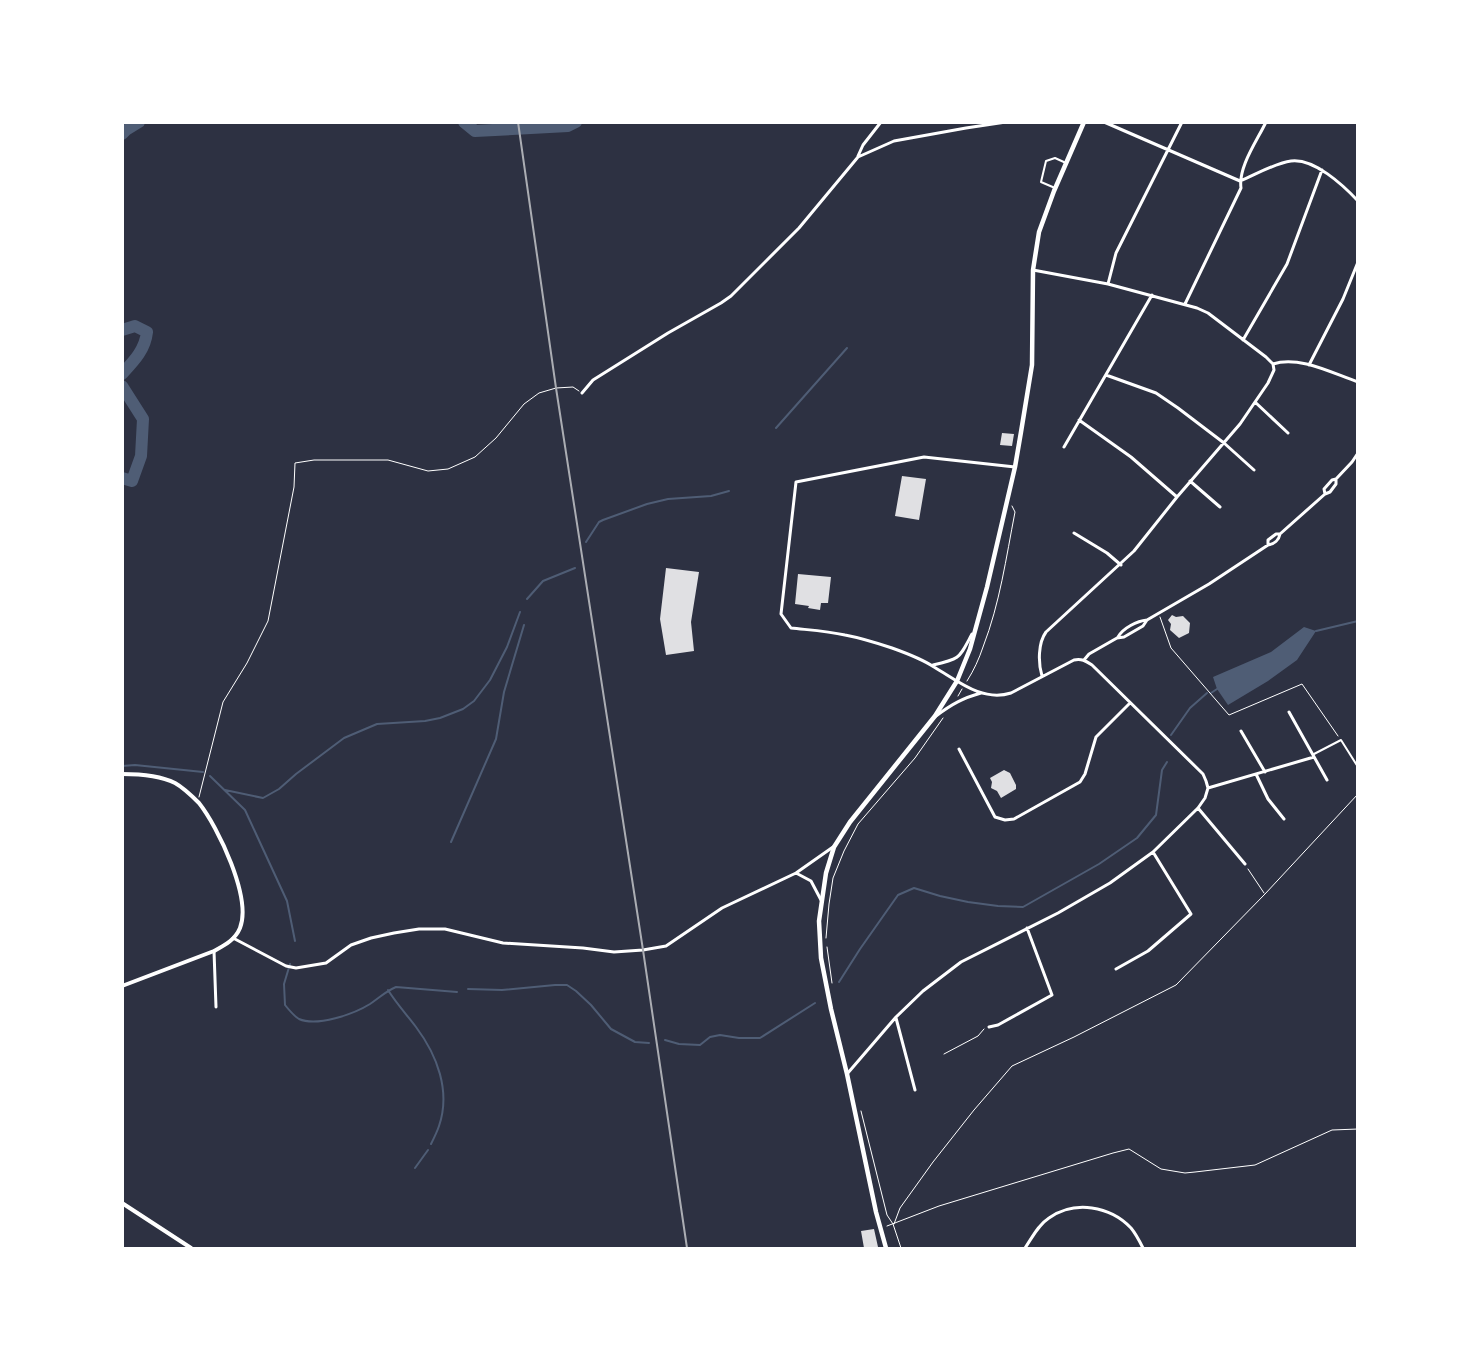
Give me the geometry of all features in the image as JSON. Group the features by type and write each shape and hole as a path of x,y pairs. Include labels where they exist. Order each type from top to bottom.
{"main road":[{"path":"886,1248 847,1074 830,1009 821,958 820,921 826,873 834,847 850,822 935,716 957,681 970,649 1008,503 1015,467 1032,365 1033,270 1040,232 1055,188 1084,122"}],"street":[{"path":"582,393 592,380 668,333 721,304 731,296 799,228 858,156 863,145 881,122"},
{"path":"858,156 894,141 1006,122"},
{"path":"1104,122 1240,181 1284,163 1300,161 1322,170 1342,184 1358,200"},
{"path":"1108,284 1116,254 1182,122"},
{"path":"1185,304 1241,188 1240,181 1244,165 1266,122"},
{"path":"1243,340 1287,264 1322,170"},
{"path":"1309,364 1343,299 1358,262"},
{"path":"1033,270 1108,284 1185,304 1208,313 1273,364 1274,370 1240,424 1190,481 1134,551 1046,632 1042,638 1040,648 1042,676"},
{"path":"1064,447 1152,295"},
{"path":"1273,364 1286,361 1309,364 1358,382"},
{"path":"1106,375 1156,393 1224,443 1254,470"},
{"path":"1255,402 1288,433"},
{"path":"1079,420 1131,457 1177,497"},
{"path":"1084,660 1089,654 1143,626 1147,620 1216,580 1268,545 1273,544 1280,538 1280,534 1325,494 1330,492 1336,484 1336,479 1358,453"},
{"path":"847,1074 923,990 962,962 1110,884 1153,852 1198,808 1205,798 1208,788 1203,774 1092,665 1084,660 1077,659 1001,696 982,693 957,681 933,666 894,649 844,634 792,628 785,621 781,614 796,482 924,457 1015,467"},
{"path":"1190,481 1220,507"},
{"path":"1074,533 1107,553 1121,565"},
{"path":"933,666 951,661 960,656 977,626"},
{"path":"935,716 954,702 982,693"},
{"path":"959,750 995,817 1005,820 1014,819 1080,782 1085,774 1096,737 1130,703"},
{"path":"1288,712 1327,780"},
{"path":"1241,731 1264,772"},
{"path":"1208,788 1313,756"},
{"path":"122,774 141,774 163,778 181,787 198,802 224,846 235,878 242,916 240,928 228,943 122,986"},
{"path":"1256,774 1268,799 1284,818"},
{"path":"1198,808 1245,864"},
{"path":"233,938 286,966 296,968 326,963 350,945 372,938 394,932 419,929 446,929 503,943 634,952 671,943 722,908 796,873 834,847"},
{"path":"1116,969 1148,951 1191,914 1153,852"},
{"path":"796,873 811,882 822,901"},
{"path":"988,1027 998,1025 1052,995 1027,928"},
{"path":"214,950 216,1007"},
{"path":"896,1018 915,1090"},
{"path":"122,1203 191,1248"},
{"path":"1025,1248 1040,1226 1049,1218 1061,1211 1084,1206 1104,1210 1121,1220 1131,1228 1143,1248"}],"lane":[{"path":"1055,188 1041,182 1046,162 1055,158 1066,163"},
{"path":"1313,756 1341,740 1358,767"}],"path":[{"path":"198,802 223,702 247,663 268,621 294,487 295,463 314,460 388,460 428,471 448,469 475,457 496,438 524,404 540,393 556,388 573,387 582,393"},
{"path":"954,702 974,671 998,604 1015,512 1008,503"},
{"path":"1159,614 1171,648 1229,715 1302,684 1341,740"},
{"path":"832,984 826,941 829,904 834,878 841,860 858,824 915,758 946,714"},
{"path":"893,1224 900,1208 933,1162 1012,1066 1176,985 1358,794"},
{"path":"1245,864 1264,894"},
{"path":"944,1054 978,1036 984,1028 988,1027"},
{"path":"862,1112 887,1215 893,1224 901,1248"},
{"path":"880,1228 940,1206 1129,1149 1161,1169 1190,1172 1255,1165 1332,1130 1358,1129"}],"water":[{"path":"1304,627 1316,631 1297,660 1268,681 1228,705 1217,689 1213,677 1271,652"}],"building":[{"path":"1002,433 1014,434 1012,446 1000,445"},
{"path":"902,476 926,479 919,520 895,516"},
{"path":"666,568 699,572 691,622 694,651 666,655 660,619"},
{"path":"798,574 831,577 828,603 821,603 820,610 795,604"},
{"path":"1172,615 1176,617 1183,616 1190,623 1189,633 1179,638 1170,630 1171,624 1168,620"},
{"path":"1004,770 1010,773 1016,789 1001,798 997,791 991,788 992,782 990,778"},
{"path":"874,1229 878,1247 864,1248 861,1231"}],"waterway":[{"path":"122,134 139,122"},
{"path":"464,122 475,131 568,126 576,122"},
{"path":"122,330 135,326 147,332 141,350 135,360 122,374"},
{"path":"776,428 847,348"},
{"path":"122,386 143,419 141,456 132,481 122,478"},
{"path":"586,542 599,522 647,504 668,499 711,496 729,491"},
{"path":"527,599 543,581 575,568"},
{"path":"225,790 263,798 279,789 344,738 377,724 425,721 440,718 463,709 474,701 490,680 507,647 520,612"},
{"path":"1316,631 1358,621"},
{"path":"451,842 496,739 504,692 524,625"},
{"path":"1211,693 1217,689"},
{"path":"1171,735 1190,708 1207,693"},
{"path":"839,982 898,895 914,888 968,902 1023,907 1099,864 1137,838 1156,815 1162,770 1167,762"},
{"path":"122,766 135,765 203,772"},
{"path":"210,776 245,810 287,901 295,941"},
{"path":"290,964 284,984 285,1005 297,1018 307,1021 325,1020 355,1012 396,987 457,992"},
{"path":"468,989 502,990 567,985 591,1005 611,1029 635,1042 649,1043"},
{"path":"388,990 424,1038 436,1061 440,1074 443,1087 442,1113 431,1144"},
{"path":"665,1040 679,1044 700,1045 710,1037 720,1035 739,1038 760,1038 815,1003"},
{"path":"415,1168 428,1150"}],"railway":[{"path":"518,122 556,388 687,1248"}]}
